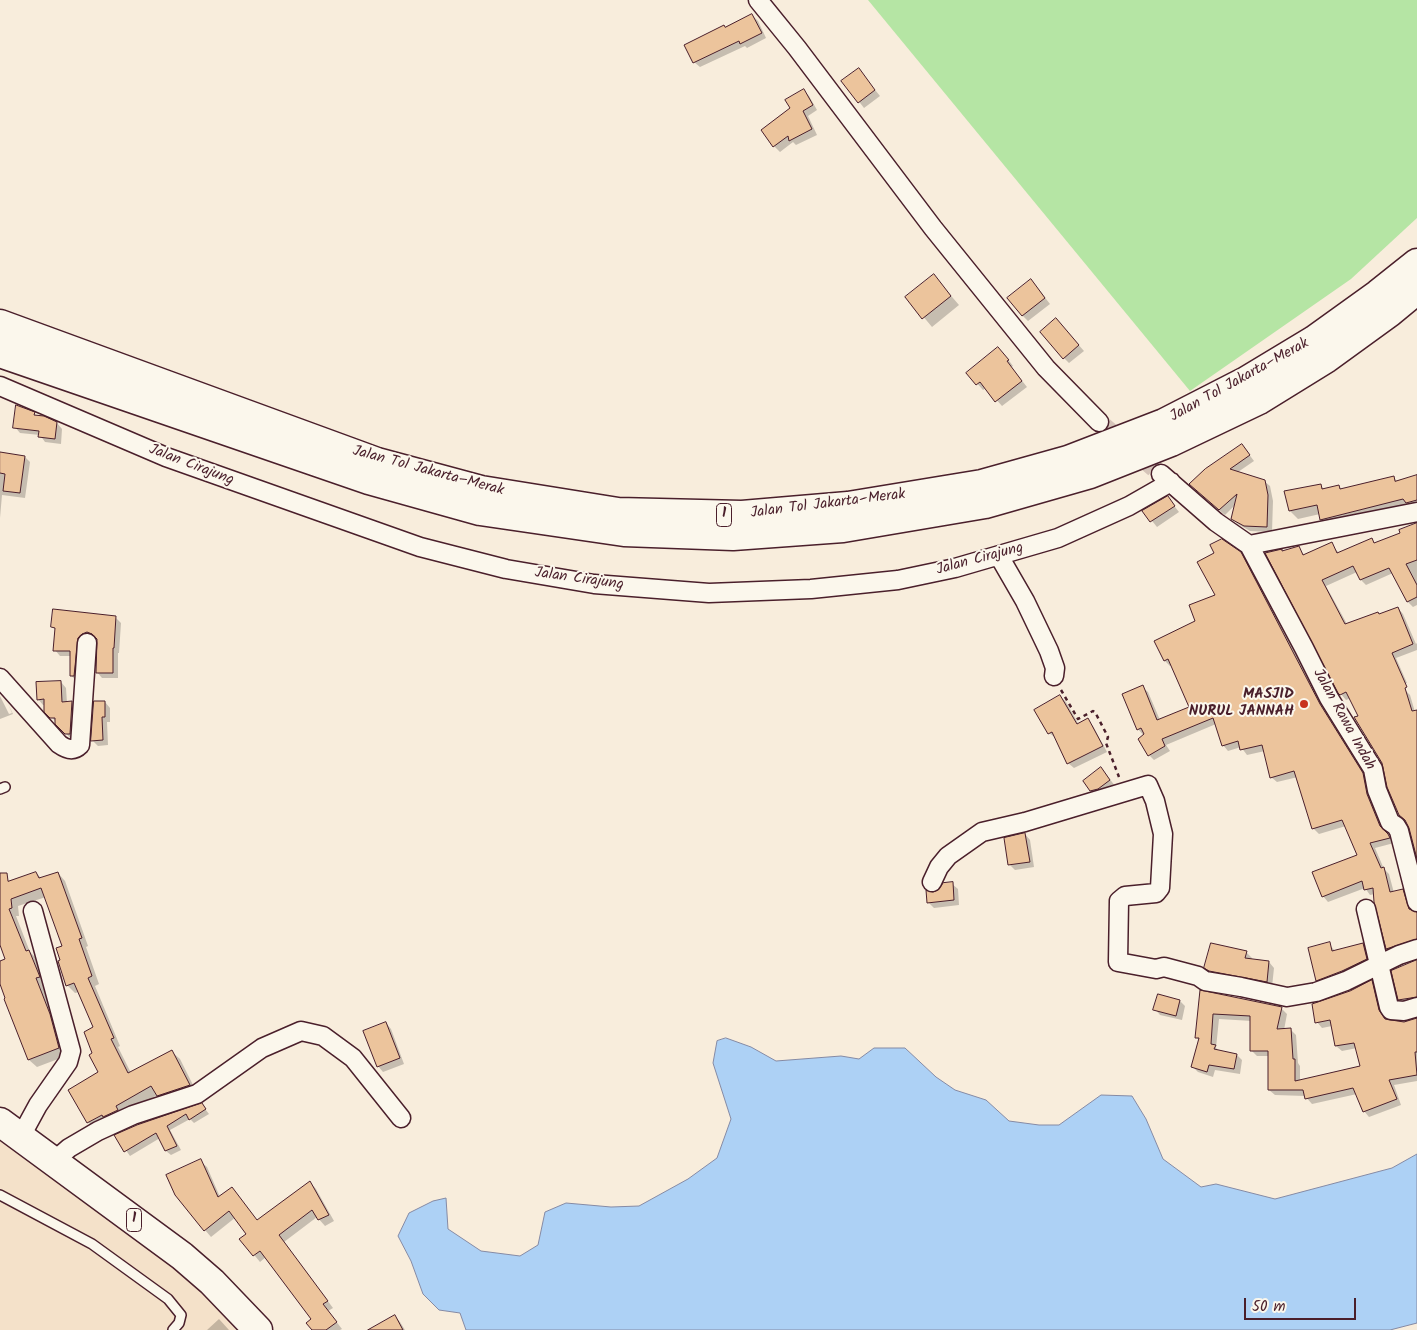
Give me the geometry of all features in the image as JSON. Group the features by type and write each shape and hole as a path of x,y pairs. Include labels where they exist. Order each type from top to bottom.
{"highway":[{"name":"Jalan Tol Jakarta–Merak","path":"0,324 377,462 481,490 618,512 742,515 848,506 982,484 1076,456 1164,423 1246,381 1314,340 1417,263"},
{"name":"Jalan Tol Jakarta–Merak","path":"0,354 369,480 480,510 624,532 733,536 843,528 985,504 1090,474 1171,442 1259,400 1327,358 1417,290"},
{"name":"1","path":"10,1130 182,1256 212,1282 258,1330"}],"street":[{"path":"758,0 803,56 933,228 1046,368 1098,422"},
{"name":"Jalan Cirajung","path":"0,386 166,457 420,547 536,575 594,584 709,593 811,590 898,580 955,568 1058,538 1100,520 1166,478 1216,522 1249,545"},
{"path":"1249,545 1417,512"},
{"name":"Jalan Rawa Indah","path":"1249,545 1329,698 1373,769 1377,790 1390,822 1399,831 1417,902"},
{"path":"999,556 1025,601 1049,651 1055,668 1054,676"},
{"path":"0,678 59,744 67,749 76,748 80,744 87,643"},
{"path":"932,882 939,867 948,856 982,832 1025,822 1148,785 1150,786 1163,834 1160,888 1158,892 1125,896 1119,901 1118,962 1156,969 1164,967 1198,976 1205,981 1287,997 1316,992 1346,981 1417,949"},
{"path":"1366,908 1389,1007 1391,1010 1404,1011 1417,1007"},
{"path":"10,1130 38,1105 68,1062 71,1051 32,910"},
{"path":"53,1162 70,1148 133,1115 197,1094 262,1048 301,1031 323,1036 353,1058 401,1118"}],"lane":[{"path":"0,1195 92,1244 168,1299 181,1315 179,1324 173,1330"}],"path":[{"path":"1054,676 1076,718 1079,719 1093,711 1095,712 1108,737 1106,743 1124,792"}],"shaded area":[{"path":"0,1136 195,1278 242,1330 0,1330"}],"green space":[{"path":"868,0 1417,0 1417,218 1351,279 1190,391"}],"water":[{"path":"726,1038 751,1047 776,1061 841,1056 859,1059 874,1048 905,1048 936,1077 955,1090 986,1100 1009,1121 1039,1125 1059,1125 1101,1095 1132,1096 1146,1119 1163,1159 1201,1187 1216,1184 1275,1199 1392,1168 1417,1154 1417,1323 1390,1330 466,1330 460,1313 439,1310 423,1294 411,1261 398,1236 409,1213 433,1201 446,1198 448,1229 481,1251 520,1256 538,1245 545,1212 566,1203 611,1207 639,1206 688,1179 717,1158 731,1119 713,1063 717,1041"}],"building":[{"path":"752,14 762,33 740,44 739,41 693,63 684,45 724,25 725,27"},
{"path":"859,68 875,90 858,103 841,81"},
{"path":"804,89 813,105 803,111 812,129 789,141 788,136 773,147 761,130 790,108 785,100"},
{"path":"934,274 951,296 922,319 905,297"},
{"path":"1031,279 1045,298 1022,316 1007,298"},
{"path":"1056,318 1079,345 1063,359 1040,332"},
{"path":"998,347 1022,381 995,402 980,382 976,385 966,373"},
{"path":"16,405 35,412 34,415 44,416 57,422 55,439 38,437 39,431 13,428"},
{"path":"1242,444 1250,455 1230,469 1265,480 1268,495 1267,527 1244,526 1231,519 1237,494 1219,510 1189,484 1205,469"},
{"path":"0,452 25,456 20,493 3,491 5,474 0,473"},
{"path":"1417,475 1417,500 1406,503 1403,499 1320,520 1317,505 1289,511 1284,491 1321,484 1322,489 1339,485 1340,489 1394,476 1395,481"},
{"path":"1168,496 1175,506 1150,522 1142,511"},
{"path":"1417,523 1417,560 1406,564 1417,585 1417,597 1407,602 1389,568 1360,580 1353,566 1322,580 1345,624 1398,607 1413,644 1392,653 1407,687 1405,688 1412,711 1417,710 1417,859 1409,828 1405,820 1399,815 1387,787 1382,763 1354,717 1358,716 1346,692 1340,695 1338,693 1265,553 1299,546 1303,555 1332,542 1337,553 1372,538 1374,543 1400,533 1399,530"},
{"path":"1222,539 1241,552 1320,704 1363,773 1367,794 1380,826 1390,838 1370,843 1381,868 1384,867 1390,892 1403,889 1409,909 1417,912 1417,939 1386,949 1374,902 1373,888 1364,890 1362,881 1322,897 1312,872 1357,855 1342,820 1312,829 1294,771 1270,778 1262,745 1240,750 1238,741 1222,746 1213,718 1162,739 1165,746 1148,756 1138,739 1144,734 1141,728 1137,730 1122,694 1143,685 1157,720 1189,707 1168,659 1164,661 1154,641 1195,621 1189,605 1215,595 1197,562 1214,553 1210,545"},
{"path":"53,609 116,616 113,673 96,673 97,639 87,632 78,638 74,676 70,676 70,651 53,651 55,628 51,627"},
{"path":"61,681 62,702 72,701 70,734 65,734 55,724 55,718 50,718 44,712 44,699 37,700 36,682"},
{"path":"1060,695 1077,724 1088,718 1103,746 1067,764 1052,732 1048,734 1034,710"},
{"path":"94,701 105,701 105,717 102,717 103,740 91,741"},
{"path":"1101,767 1110,780 1098,789 1090,791 1083,781"},
{"path":"1025,833 1030,862 1008,865 1004,838"},
{"path":"36,872 39,878 58,872 82,938 79,939 92,976 88,978 114,1038 111,1039 128,1073 172,1050 190,1085 157,1096 151,1086 116,1106 118,1110 103,1117 102,1115 87,1123 68,1090 98,1072 89,1055 92,1053 84,1032 93,1027 74,983 66,986 56,948 62,946 41,888 11,899 12,908 9,909 26,951 29,950 40,977 36,978 50,1014 59,1048 28,1060 0,984 0,961 5,959 0,945 0,873 7,873 8,881"},
{"path":"953,882 954,900 927,903 926,890 933,892 938,890 943,883"},
{"path":"1330,942 1332,951 1363,943 1367,959 1316,981 1308,948"},
{"path":"1211,943 1247,951 1245,958 1269,961 1267,982 1209,971 1204,968"},
{"path":"1417,960 1417,997 1398,1000 1391,971"},
{"path":"1372,980 1379,1010 1385,1019 1404,1022 1417,1018 1417,1052 1415,1052 1417,1075 1389,1080 1397,1099 1363,1112 1353,1088 1305,1099 1303,1090 1268,1090 1268,1051 1250,1051 1250,1016 1213,1014 1211,1044 1216,1045 1214,1049 1237,1054 1234,1069 1209,1065 1207,1072 1191,1067 1199,1038 1195,1038 1200,990 1282,1007 1277,1029 1291,1028 1293,1059 1295,1059 1295,1081 1360,1066 1354,1043 1335,1046 1330,1020 1315,1023 1312,1004 1350,991"},
{"path":"1158,994 1180,1000 1176,1016 1153,1010"},
{"path":"386,1022 400,1058 377,1067 363,1031"},
{"path":"202,1103 206,1109 189,1120 186,1114 167,1126 177,1146 165,1151 156,1133 124,1152 114,1135 137,1125"},
{"path":"201,1159 218,1197 232,1187 257,1220 310,1181 329,1215 318,1220 312,1210 279,1235 328,1301 323,1304 337,1322 326,1330 312,1330 306,1323 311,1319 260,1251 253,1256 239,1239 246,1234 229,1211 204,1231 175,1195 166,1175"},
{"path":"395,1315 403,1330 368,1330"}],"tunnel":[{"path":"1099,422 1161,474"}],"place":[{"name":"MASJID NURUL JANNAH","path":"1304,704"}]}
